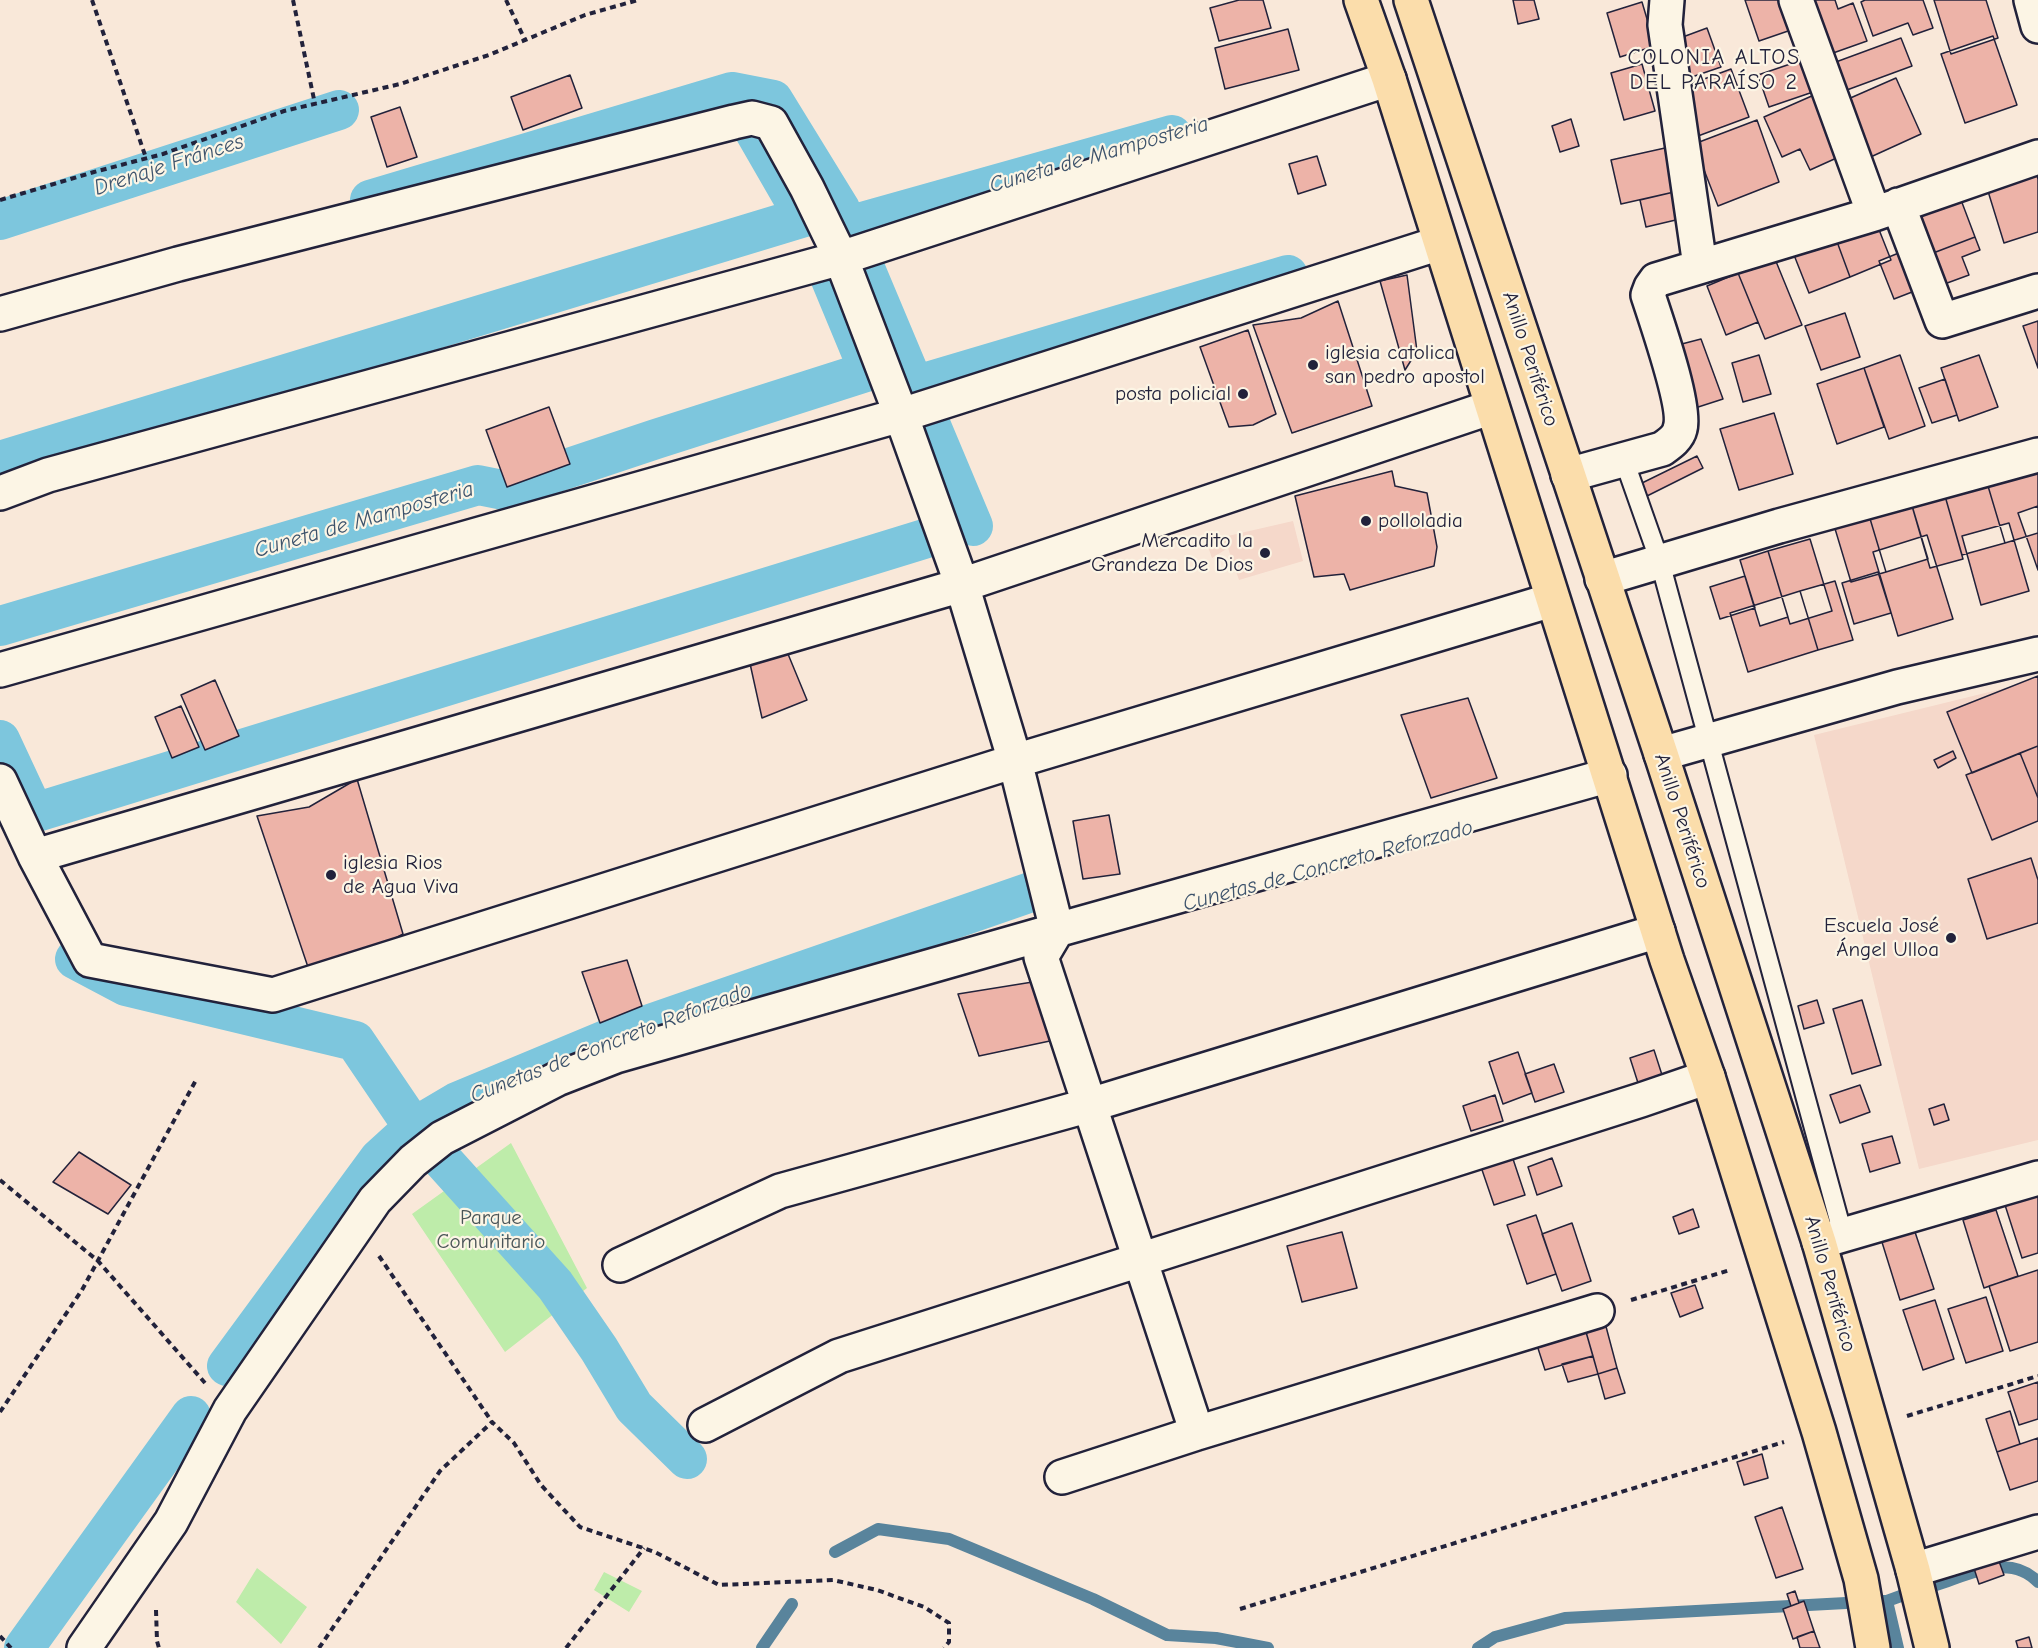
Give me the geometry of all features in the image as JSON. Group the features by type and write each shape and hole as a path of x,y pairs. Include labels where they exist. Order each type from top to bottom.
{"highway":[{"path":"1361,0 1389,79 1552,600 1708,1077 1819,1432 1861,1579 1873,1648"},
{"name":"Anillo Periférico","path":"1411,0 1660,754 1831,1238 1871,1427 1913,1570 1932,1648"}],"street":[{"path":"1667,0 1665,26 1700,267"},
{"path":"1796,0 1886,209 1942,321 2038,291"},
{"path":"2031,0 2038,26"},
{"path":"0,493 48,475 846,257 1389,79"},
{"path":"0,314 178,264 743,120 771,123 846,257 906,413 962,585 1015,760 1057,930 1041,957 1197,1433"},
{"path":"1568,475 1662,449 1674,440 1681,429 1681,405 1648,295 1650,287 1656,280 1886,209 2038,157"},
{"path":"4,669 906,413 1440,243"},
{"path":"35,856 962,585 1492,407"},
{"path":"1602,579 1779,526 2038,455"},
{"path":"0,781 35,856 90,960 273,995 1015,760 1552,600"},
{"path":"1660,754 1897,687 2038,654"},
{"path":"84,1648 171,1522 230,1410 375,1200 413,1161 442,1138 557,1078 616,1056 1610,776"},
{"path":"620,1265 780,1191 1090,1105 1659,931"},
{"path":"705,1425 839,1356 1708,1077"},
{"path":"1831,1238 2038,1178"},
{"path":"1062,1477 1197,1433 1597,1311"},
{"path":"1913,1570 2038,1532"}],"lane":[{"path":"1624,460 1660,562 1710,740 1831,1238"}],"path":[{"path":"92,0 146,158"},
{"path":"293,0 315,104"},
{"path":"506,0 525,40"},
{"path":"0,200 163,154 284,111 400,84 489,55 585,15 638,0"},
{"path":"0,1412 82,1290 196,1080"},
{"path":"0,1180 98,1261 230,1410"},
{"path":"358,1225 492,1422 514,1443 541,1485 580,1527 644,1548 719,1585 833,1580 877,1590 924,1606 949,1623 949,1642 944,1648"},
{"path":"1597,1311 1765,1259"},
{"path":"1871,1427 2038,1376"},
{"path":"319,1648 440,1471 492,1422"},
{"path":"1240,1609 1819,1432"},
{"path":"566,1648 644,1548"},
{"path":"0,1636 11,1648"}],"shaded area":[{"name":"Mercadito la Grandeza De Dios","path":"1293,521 1303,561 1239,580 1228,548 1212,558 1206,541"},
{"name":"Escuela José Ángel Ulloa","path":"2038,680 2038,1140 1919,1169 1814,735"}],"green space":[{"name":"Parque Comunitario","path":"511,1143 587,1288 505,1352 412,1214"},
{"path":"257,1568 307,1607 281,1644 236,1602"},
{"path":"604,1572 642,1591 629,1612 594,1590"}],"building":[{"path":"1239,0 1263,0 1271,28 1219,41 1210,8"},
{"path":"1513,0 1534,0 1539,19 1518,24"},
{"path":"1745,0 1781,0 1791,30 1759,41"},
{"path":"1799,0 1835,0 1838,9 1853,3 1867,41 1819,58"},
{"path":"1865,0 1923,0 1933,28 1913,35 1908,23 1873,36 1861,2"},
{"path":"1934,0 1986,0 1998,38 1951,54"},
{"path":"1642,2 1655,46 1620,57 1607,13"},
{"path":"1707,28 1721,67 1686,79 1672,41"},
{"path":"1288,29 1299,70 1225,89 1215,48"},
{"path":"1993,36 2017,105 1965,123 1941,54"},
{"path":"1901,38 1912,66 1836,94 1825,66"},
{"path":"1802,60 1813,92 1769,107 1758,75"},
{"path":"1642,64 1655,111 1624,120 1611,73"},
{"path":"1731,69 1749,117 1698,136 1680,88"},
{"path":"570,75 582,108 523,130 511,97"},
{"path":"1896,78 1921,134 1864,160 1839,103"},
{"path":"1814,95 1841,156 1810,170 1800,149 1782,157 1764,117"},
{"path":"400,107 417,157 387,167 371,117"},
{"path":"1571,119 1579,146 1560,152 1552,126"},
{"path":"1757,120 1779,182 1718,206 1694,144"},
{"path":"1665,148 1674,192 1621,204 1611,160"},
{"path":"1317,156 1326,185 1298,194 1289,164"},
{"path":"2036,172 2038,232 2004,243 1987,188"},
{"path":"1674,192 1680,219 1646,227 1640,200"},
{"path":"1958,192 1975,237 1928,255 1911,210"},
{"path":"1876,222 1891,260 1850,277 1836,239"},
{"path":"1975,237 1980,250 1962,257 1969,275 1939,286 1928,255"},
{"path":"1836,239 1850,277 1809,293 1794,255"},
{"path":"1911,248 1925,287 1894,299 1879,261"},
{"path":"1775,259 1802,325 1765,339 1738,273"},
{"path":"1738,273 1758,322 1726,335 1707,286"},
{"path":"1407,275 1417,351 1405,370 1380,281"},
{"name":"iglesia catolica san pedro apostol","path":"1338,301 1372,406 1292,433 1253,325 1301,318"},
{"path":"1845,313 1860,357 1821,370 1805,326"},
{"path":"2038,321 2038,368 2023,326"},
{"name":"posta policial","path":"1248,330 1276,414 1253,425 1229,427 1200,347"},
{"path":"1701,339 1723,399 1692,409 1674,346"},
{"path":"1759,355 1771,394 1743,402 1732,363"},
{"path":"1900,355 1925,426 1889,439 1864,368"},
{"path":"1979,355 1998,407 1959,421 1941,368"},
{"path":"1864,368 1884,427 1837,444 1817,384"},
{"path":"1945,379 1957,415 1932,423 1919,388"},
{"path":"549,407 570,464 507,487 486,430"},
{"path":"1774,413 1793,474 1739,490 1720,429"},
{"path":"1697,456 1703,468 1643,498 1640,484"},
{"path":"2038,461 2038,533 2005,543 1985,476"},
{"name":"polloladia","path":"1392,471 1395,486 1427,493 1437,547 1434,566 1350,590 1344,574 1314,577 1295,496"},
{"path":"1985,476 2005,543 1962,555 1943,489"},
{"path":"1943,489 1963,559 1930,568 1910,499"},
{"path":"1910,499 1928,559 1886,572 1868,512"},
{"path":"2038,506 2038,570 2018,513"},
{"path":"1868,512 1886,572 1851,582 1833,522"},
{"path":"2009,523 2029,591 1981,605 1962,536"},
{"path":"1927,535 1953,619 1898,636 1873,552"},
{"path":"1810,539 1832,611 1790,624 1768,551"},
{"path":"1768,551 1788,617 1760,626 1740,560"},
{"path":"1878,572 1891,613 1854,624 1842,583"},
{"path":"1745,576 1755,608 1720,619 1710,587"},
{"path":"1835,581 1853,640 1818,650 1800,591"},
{"path":"1800,591 1818,650 1748,672 1730,613"},
{"path":"788,654 807,700 762,718 749,659"},
{"path":"2038,676 2038,746 1972,773 1947,712"},
{"path":"215,680 239,736 205,750 181,695"},
{"path":"1468,698 1497,778 1431,798 1401,715"},
{"path":"181,706 199,747 172,758 155,717"},
{"path":"2038,746 2038,798 2020,753"},
{"path":"1953,751 1956,758 1938,768 1934,760"},
{"path":"2020,753 2038,798 2038,821 1992,840 1966,775"},
{"name":"iglesia Rios de Agua Viva","path":"357,779 403,934 357,960 311,976 257,816 309,807"},
{"path":"1109,815 1120,874 1083,879 1073,821"},
{"path":"2031,858 2038,880 2038,923 1987,939 1968,879"},
{"path":"627,960 642,1006 600,1023 582,972"},
{"path":"1045,980 1064,1038 979,1056 958,994"},
{"path":"1817,1000 1824,1023 1804,1029 1798,1006"},
{"path":"1862,1000 1881,1065 1852,1074 1833,1009"},
{"path":"1654,1050 1663,1078 1639,1086 1630,1058"},
{"path":"1518,1052 1532,1093 1503,1104 1489,1062"},
{"path":"1554,1064 1564,1092 1535,1102 1525,1074"},
{"path":"1860,1085 1870,1112 1840,1123 1830,1095"},
{"path":"1495,1095 1503,1121 1471,1131 1463,1106"},
{"path":"1944,1104 1949,1120 1934,1125 1929,1109"},
{"path":"1892,1136 1900,1163 1870,1172 1862,1144"},
{"path":"79,1152 131,1185 108,1214 53,1182"},
{"path":"1511,1153 1525,1195 1494,1205 1480,1164"},
{"path":"1552,1158 1562,1186 1537,1195 1528,1167"},
{"path":"2038,1194 2038,1253 2022,1258 2005,1205"},
{"path":"1693,1209 1699,1227 1679,1234 1673,1217"},
{"path":"1996,1210 2018,1276 1984,1288 1963,1220"},
{"path":"1536,1215 1556,1274 1527,1284 1507,1225"},
{"path":"1572,1223 1591,1281 1562,1291 1542,1234"},
{"path":"1914,1229 1934,1289 1900,1300 1881,1239"},
{"path":"1342,1232 1357,1288 1302,1302 1287,1246"},
{"path":"2038,1270 2038,1342 2010,1351 1989,1286"},
{"path":"1695,1285 1703,1308 1680,1317 1671,1293"},
{"path":"1986,1297 2003,1351 1966,1363 1948,1309"},
{"path":"1935,1300 1954,1359 1923,1370 1903,1310"},
{"path":"1604,1319 1617,1368 1598,1374 1584,1325"},
{"path":"1584,1325 1593,1356 1545,1370 1535,1339"},
{"path":"1593,1356 1598,1374 1568,1382 1562,1364"},
{"path":"1617,1368 1625,1393 1605,1399 1598,1374"},
{"path":"2038,1382 2038,1419 2019,1425 2008,1392"},
{"path":"2010,1411 2020,1444 1997,1452 1986,1419"},
{"path":"2038,1438 2038,1481 2010,1490 1997,1452"},
{"path":"1762,1454 1768,1478 1744,1485 1737,1462"},
{"path":"1782,1507 1803,1569 1776,1578 1755,1517"},
{"path":"1996,1553 2004,1575 1979,1584 1972,1562"},
{"path":"1795,1591 1799,1603 1791,1606 1787,1594"},
{"path":"1804,1601 1814,1631 1793,1639 1783,1609"},
{"path":"1814,1631 1820,1648 1800,1648 1797,1637"},
{"path":"2029,1637 2032,1648 2018,1648 2016,1641"}],"waterway":[{"name":"Cuneta de Mamposteria","path":"732,92 773,100 840,209 973,526"},
{"name":"Cuneta de Mamposteria","path":"0,461 804,217 732,92 370,200"},
{"name":"Drenaje Fránces","path":"0,220 339,110"},
{"name":"Cuneta de Mamposteria","path":"855,224 1172,135"},
{"name":"Cuneta de Mamposteria","path":"914,386 1288,275"},
{"name":"Cuneta de Mamposteria","path":"0,626 478,485 503,490 869,371 830,277"},
{"name":"Cuneta de Mamposteria","path":"0,740 34,813 924,539"},
{"name":"Cunetas de Concreto Reforzado","path":"227,1366 379,1159 413,1128 457,1102 613,1037 1031,892"},
{"path":"75,959 126,986 355,1041 418,1134"},
{"path":"436,1153 555,1285 599,1349 634,1407 687,1459"},
{"name":"Cunetas de Concreto Reforzado","path":"24,1648 191,1416"},
{"path":"835,1552 878,1529 949,1539 1093,1599 1167,1635 1216,1638 1268,1648"},
{"path":"1936,1585 1988,1568 2002,1567 2015,1568 2027,1573 2038,1582"},
{"path":"1887,1601 1909,1593"},
{"path":"1875,1601 1887,1601 1898,1648"},
{"path":"1478,1648 1495,1637 1565,1618 1846,1603"},
{"path":"762,1648 792,1604"}],"place":[{"name":"iglesia catolica san pedro apostol","path":"1313,365"},
{"name":"posta policial","path":"1243,394"},
{"name":"polloladia","path":"1366,521"},
{"name":"Mercadito la Grandeza De Dios","path":"1265,553"},
{"name":"iglesia Rios de Agua Viva","path":"331,875"},
{"name":"Escuela José Ángel Ulloa","path":"1951,938"}],"district":[{"name":"COLONIA ALTOS DEL PARAÍSO 2","path":"1714,70"}]}
